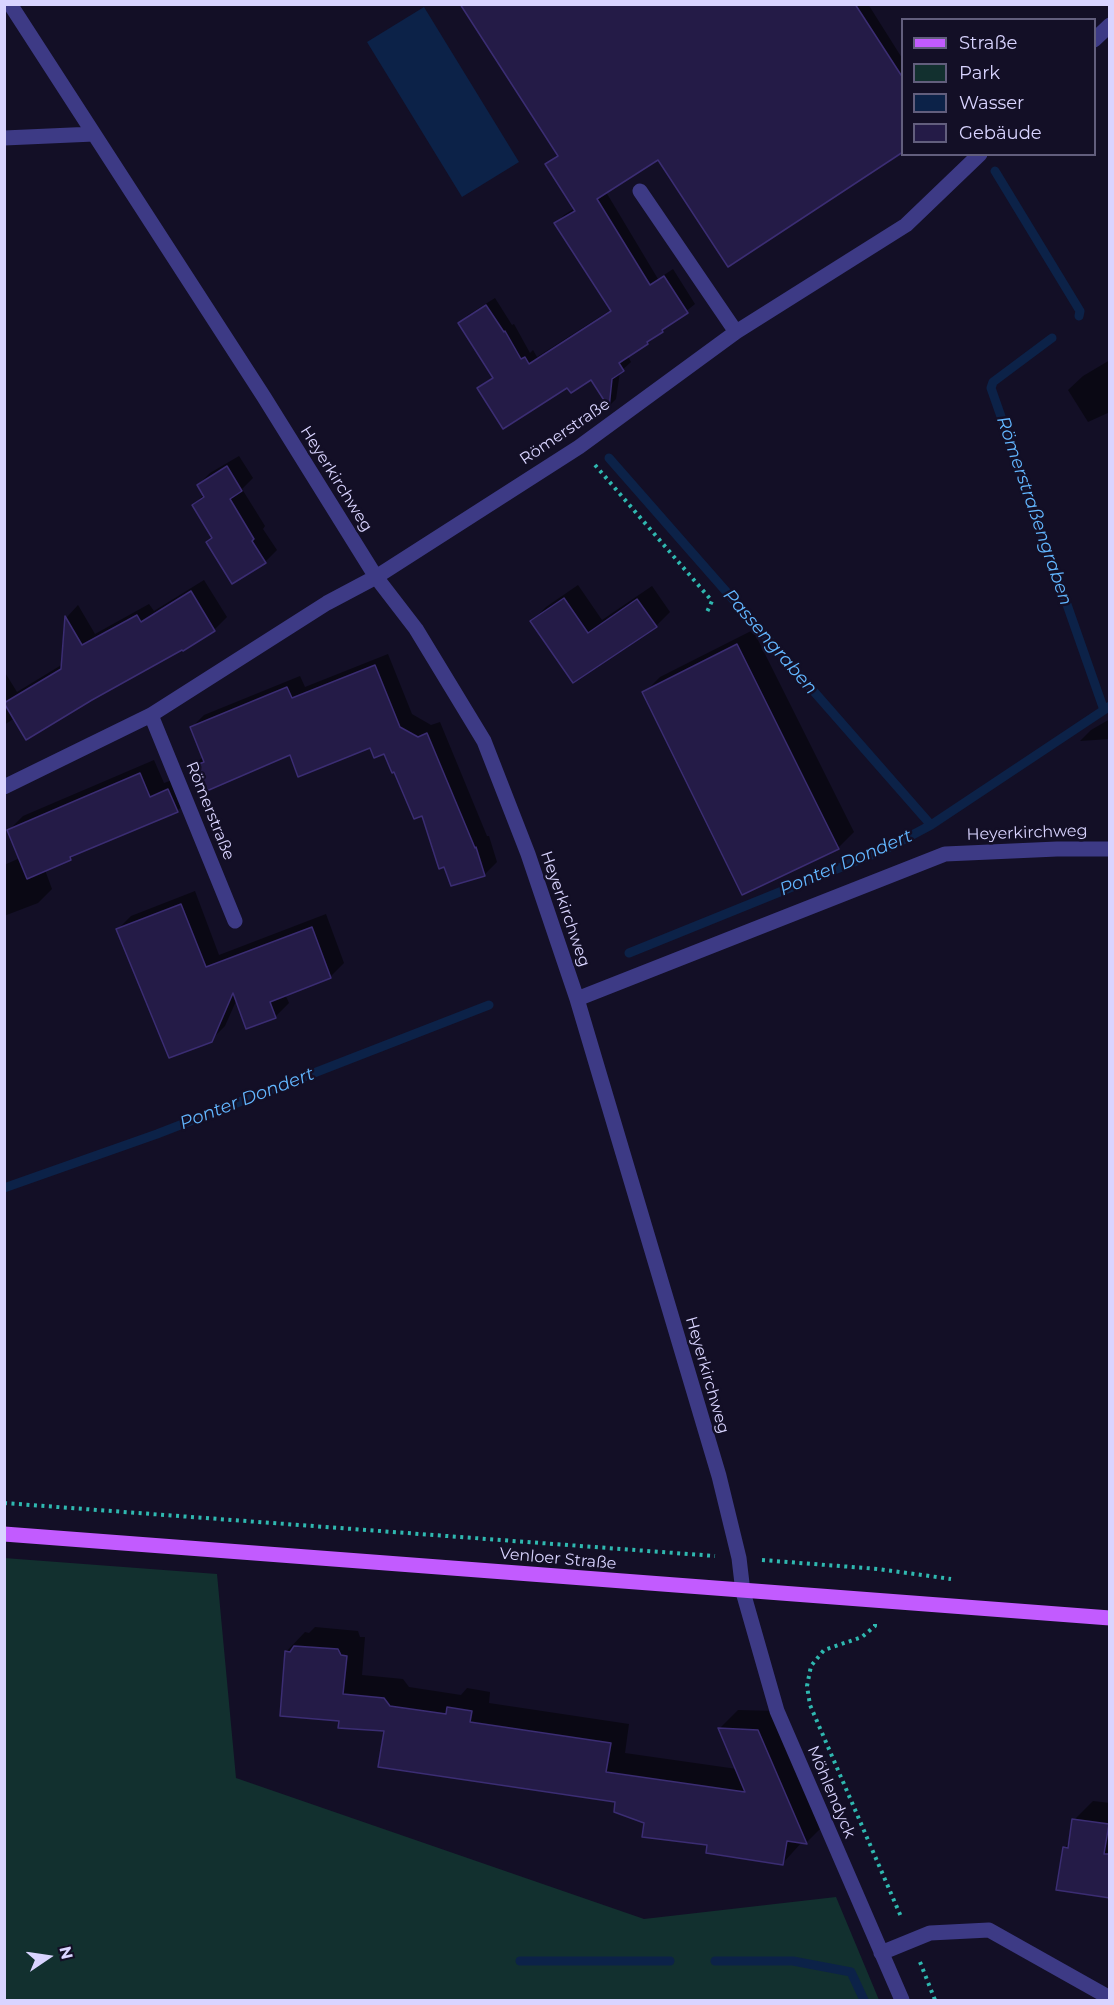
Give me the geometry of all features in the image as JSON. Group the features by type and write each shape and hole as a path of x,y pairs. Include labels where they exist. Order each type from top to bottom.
{"main road":[{"name":"Venloer Straße","path":"4,1534 1110,1618"}],"street":[{"name":"Heyerkirchweg","path":"10,4 264,397 376,577 416,629 484,741 528,854 577,999 718,1476 739,1558 744,1592"},
{"path":"1096,39 1110,25"},
{"path":"4,138 94,134"},
{"name":"Römerstraße","path":"4,788 151,714 327,603 376,577 579,447 736,333 906,225 978,156"},
{"path":"640,191 736,333"},
{"name":"Römerstraße","path":"151,714 236,921"},
{"name":"Heyerkirchweg","path":"577,999 945,854 1110,849"},
{"name":"Möhlendyck","path":"744,1592 777,1711 902,2001"},
{"path":"881,1953 930,1933 989,1930 1110,1998"}],"path":[{"path":"579,447 712,600 707,612"},
{"path":"4,1503 878,1569 958,1580"},
{"path":"878,1569 875,1626 862,1637 824,1650 812,1666 807,1686 810,1705 935,2001"}],"green space":[{"path":"4,1558 217,1574 236,1778 644,1919 836,1897 879,2000 5,2000"}],"water":[{"path":"424,7 519,162 462,197 367,42"}],"building":[{"path":"460,4 855,4 901,75 901,153 728,267 658,160 597,199 650,285 664,276 688,313 619,363 624,371 612,379 609,408 591,380 571,393 567,388 503,429 477,388 493,378 458,323 486,305 505,331 521,359 525,357 529,364 611,311 554,223 575,211 545,164 558,156"},
{"path":"227,466 242,491 230,499 266,563 232,584 206,542 212,538 192,505 204,497 197,485"},
{"path":"191,591 215,631 26,740 4,703 61,669 65,616 82,645 137,615 141,622"},
{"path":"564,598 588,633 637,599 657,627 573,683 530,621"},
{"path":"737,644 839,849 742,895 642,692"},
{"path":"375,665 400,727 418,737 427,733 476,847 485,876 451,886 444,867 439,869 422,816 414,819 384,754 374,758 370,748 298,777 290,755 202,793 191,767 204,762 190,727 287,687 292,698"},
{"path":"140,773 150,797 168,789 178,812 70,857 71,860 27,879 7,830"},
{"path":"181,904 206,967 312,927 331,978 270,1002 276,1018 246,1029 233,993 212,1042 169,1058 116,929"},
{"path":"294,1646 338,1649 341,1655 347,1656 343,1694 384,1698 390,1706 446,1714 447,1707 472,1711 470,1722 611,1743 606,1772 745,1792 718,1728 758,1730 807,1844 787,1841 783,1865 706,1853 707,1845 642,1837 644,1823 614,1812 615,1802 378,1767 384,1731 338,1728 339,1721 280,1716 285,1651 290,1652"},
{"path":"1072,1819 1109,1824 1104,1854 1110,1854 1110,1898 1056,1890 1063,1847 1068,1848"}],"waterway":[{"name":"Römerstraßengraben","path":"995,171 1080,311 1079,316"},
{"name":"Römerstraßengraben","path":"1052,338 993,382 991,388 1104,710"},
{"name":"Passengraben","path":"609,458 931,825"},
{"name":"Ponter Dondert","path":"629,953 886,849 931,825 1110,706"},
{"name":"Ponter Dondert","path":"4,1188 157,1134 489,1005"},
{"path":"520,1961 670,1961"},
{"path":"715,1961 793,1961 851,1972 864,2000"}]}
